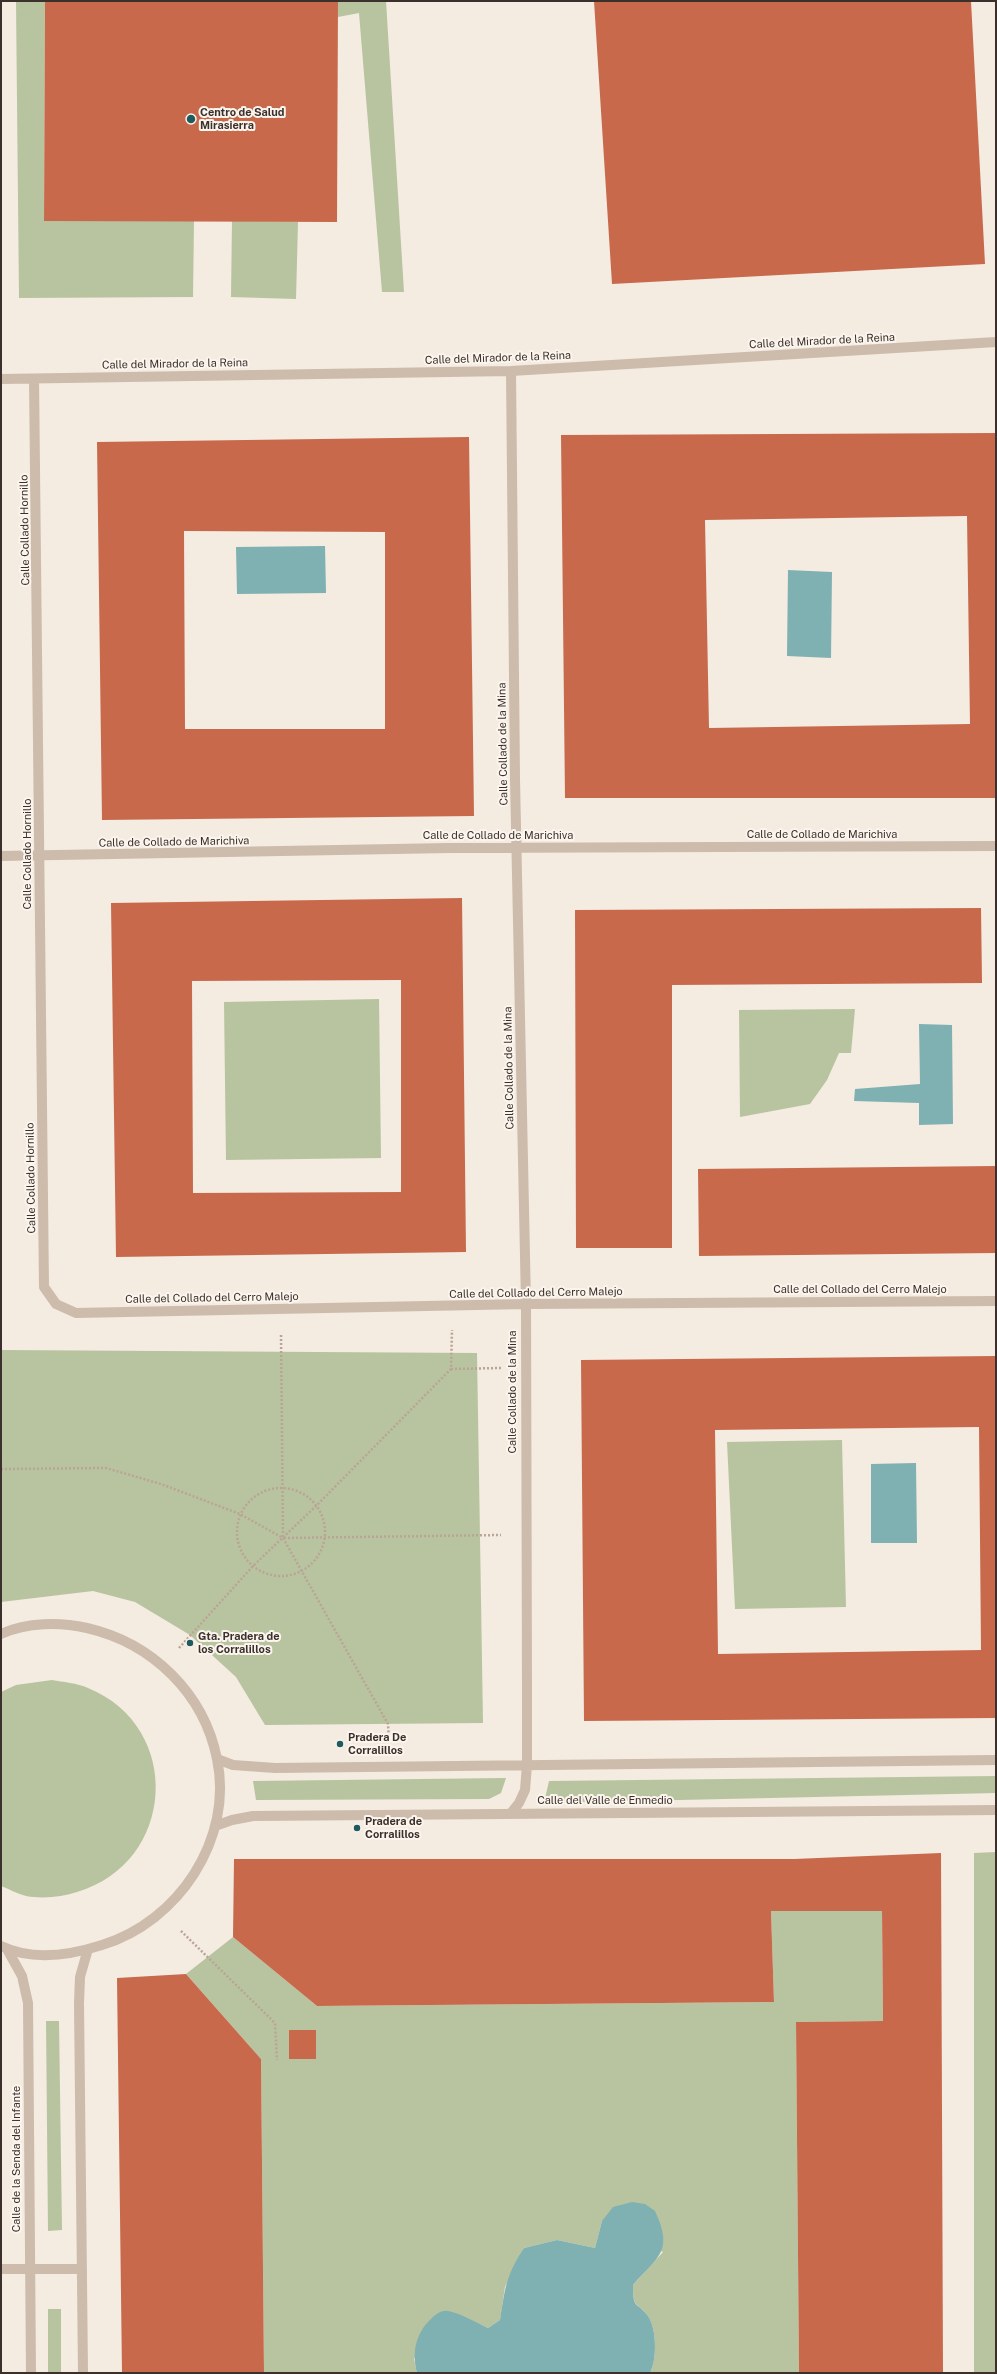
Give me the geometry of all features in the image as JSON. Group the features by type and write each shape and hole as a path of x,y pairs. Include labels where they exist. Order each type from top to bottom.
{"street":[{"name":"Calle del Mirador de la Reina","path":"1,379 511,371 996,342"},
{"name":"Calle Collado de la Mina","path":"511,371 516,847 526,1304 527,1765 524,1790 520,1803 511,1813"},
{"name":"Calle Collado Hornillo","path":"34,379 44,1287 56,1304 76,1313"},
{"name":"Calle de Collado de Marichiva","path":"1,856 516,847 996,846"},
{"name":"Calle del Collado del Cerro Malejo","path":"76,1313 526,1304 996,1300"},
{"path":"1,1634 42,1624 75,1626 107,1633 131,1644 163,1666 190,1695 208,1730 218,1759 219,1791 215,1826 205,1856 184,1891 154,1919 119,1940 88,1949 62,1954 38,1954 4,1947"},
{"path":"218,1759 232,1765 252,1768 996,1760"},
{"name":"Calle del Valle de Enmedio","path":"215,1826 232,1820 253,1816 996,1810"},
{"name":"Calle de la Senda del Infante","path":"4,1947 22,1976 28,2003 31,2373"},
{"path":"83,2373 79,2002 80,1977 88,1949"},
{"path":"1,2269 82,2269"}],"path":[{"path":"163,1666 253,1566 316,1506 451,1369 452,1306"},
{"path":"281,1309 283,1538 388,1724 390,1766"},
{"path":"451,1369 525,1368"},
{"path":"1,1469 106,1468 160,1484 240,1514 283,1538 526,1535"},
{"path":"276,1489 295,1490 307,1496 316,1506 324,1523 324,1542 320,1554 302,1571 292,1575 271,1576 253,1566 245,1558 237,1537 240,1514 247,1503 258,1495 276,1489"},
{"path":"181,1931 275,2023 277,2060"}],"green space":[{"path":"16,1 45,1 44,221 194,221 193,297 19,298"},
{"path":"338,1 386,1 404,292 382,292 359,13 338,17"},
{"path":"232,221 298,222 296,299 231,297"},
{"path":"379,999 381,1158 226,1160 224,1002"},
{"path":"855,1009 851,1053 839,1053 827,1080 810,1104 740,1117 739,1010"},
{"path":"1,1350 477,1353 483,1723 265,1725 236,1677 190,1635 135,1602 93,1591 1,1602"},
{"path":"842,1440 846,1607 735,1609 727,1442"},
{"path":"52,1680 84,1686 119,1707 141,1732 153,1762 156,1794 149,1825 134,1853 110,1877 71,1894 52,1897 32,1897 1,1886 1,1692 16,1685"},
{"path":"996,1776 996,1793 544,1803 549,1781"},
{"path":"506,1778 501,1793 489,1799 256,1800 253,1781"},
{"path":"996,1852 996,2373 974,2373 974,1853"},
{"path":"771,1911 882,1911 883,2021 796,2022 799,2373 650,2373 655,2353 653,2329 648,2316 635,2302 633,2285 663,2252 602,2221 595,2248 557,2240 524,2248 505,2287 500,2320 488,2328 446,2311 414,2359 417,2373 264,2373 261,2059 186,1974 233,1937 317,2006 774,2002"},
{"path":"46,2021 59,2021 62,2230 48,2231"},
{"path":"48,2309 61,2309 61,2373 48,2373"}],"water":[{"path":"325,546 326,593 237,594 236,547"},
{"path":"788,570 832,572 831,658 787,656"},
{"path":"919,1024 952,1025 953,1124 919,1125 919,1103 854,1101 855,1089 920,1084"},
{"path":"916,1463 917,1543 871,1543 871,1464"},
{"path":"632,2202 645,2204 655,2211 661,2225 663,2236 663,2245 656,2260 633,2285 635,2302 648,2316 653,2329 655,2353 650,2373 417,2373 415,2351 418,2337 421,2331 434,2316 445,2311 453,2312 488,2328 500,2320 507,2282 513,2266 524,2248 557,2240 595,2248 602,2221 613,2207"}],"building":[{"name":"Centro de Salud Mirasierra","path":"45,1 338,1 337,222 44,221"},
{"path":"594,1 971,1 985,264 612,284"},
{"path":"996,433 996,798 565,798 561,435","holes":["967,516 970,724 709,728 705,520"]},
{"path":"469,437 474,816 102,820 97,442","holes":["184,531 385,532 385,729 185,729"]},
{"path":"462,898 466,1252 116,1257 111,903","holes":["401,980 401,1192 193,1193 192,981"]},
{"path":"981,908 982,983 672,985 672,1248 576,1248 575,910"},
{"path":"996,1166 996,1253 699,1256 698,1169"},
{"path":"996,1356 996,1718 584,1721 581,1360","holes":["979,1427 981,1650 718,1654 715,1430"]},
{"path":"941,1853 943,2373 799,2373 796,2022 883,2021 882,1911 771,1911 774,2002 317,2006 233,1937 234,1859 794,1859"},
{"path":"186,1974 261,2059 264,2373 122,2373 117,1978"},
{"path":"289,2030 316,2030 316,2059 289,2059"}],"place":[{"name":"Centro de Salud Mirasierra","path":"191,119"},
{"name":"Gta. Pradera de los Corralillos","path":"190,1643"},
{"name":"Pradera De Corralillos","path":"340,1744"},
{"name":"Pradera de Corralillos","path":"357,1828"}]}
